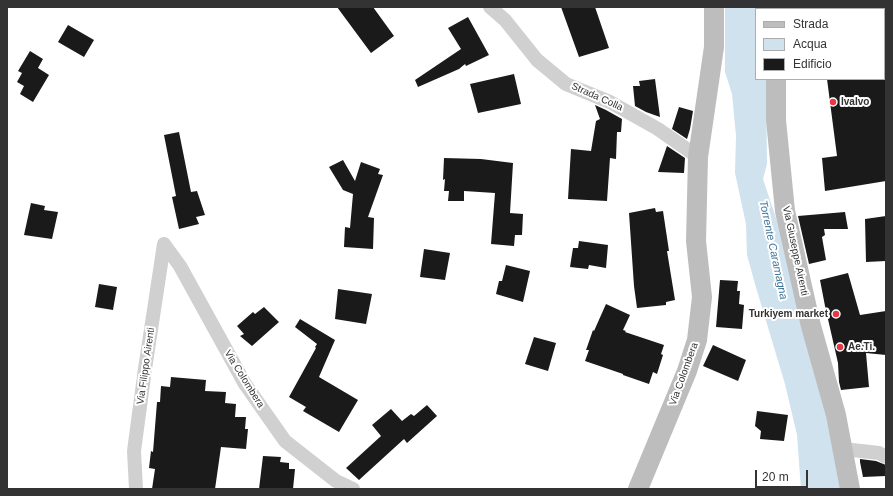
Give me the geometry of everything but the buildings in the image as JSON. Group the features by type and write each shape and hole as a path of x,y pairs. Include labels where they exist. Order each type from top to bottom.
{"main road":[{"name":"Via Colombera","path":"638,489 687,371 697,340 702,296 696,241 698,157 714,47 714,7"},
{"name":"Via Giuseppe Airenti","path":"776,80 776,120 785,212 811,326 836,415 850,489"}],"street":[{"name":"Strada Colla","path":"490,7 506,20 537,60 566,84 610,102 658,129 698,157"},
{"name":"Via Filippo Airenti","path":"136,489 134,451 164,244"},
{"name":"Via Colombera","path":"164,244 180,266 245,384 285,441 336,481 354,489"},
{"path":"843,449 880,453 886,457"}],"water":[{"name":"Torrente Caramagna","path":"725,7 767,7 755,8 755,80 766,80 767,164 763,179 779,227 834,437 842,489 801,489 797,435 785,384 747,255 746,224 735,173 736,136 732,94 725,72"}],"place":[{"name":"IvaIvo","path":"833,102"},
{"name":"Turkiyem market","path":"836,314"},
{"name":"Ae.Ti.","path":"840,347"}]}
